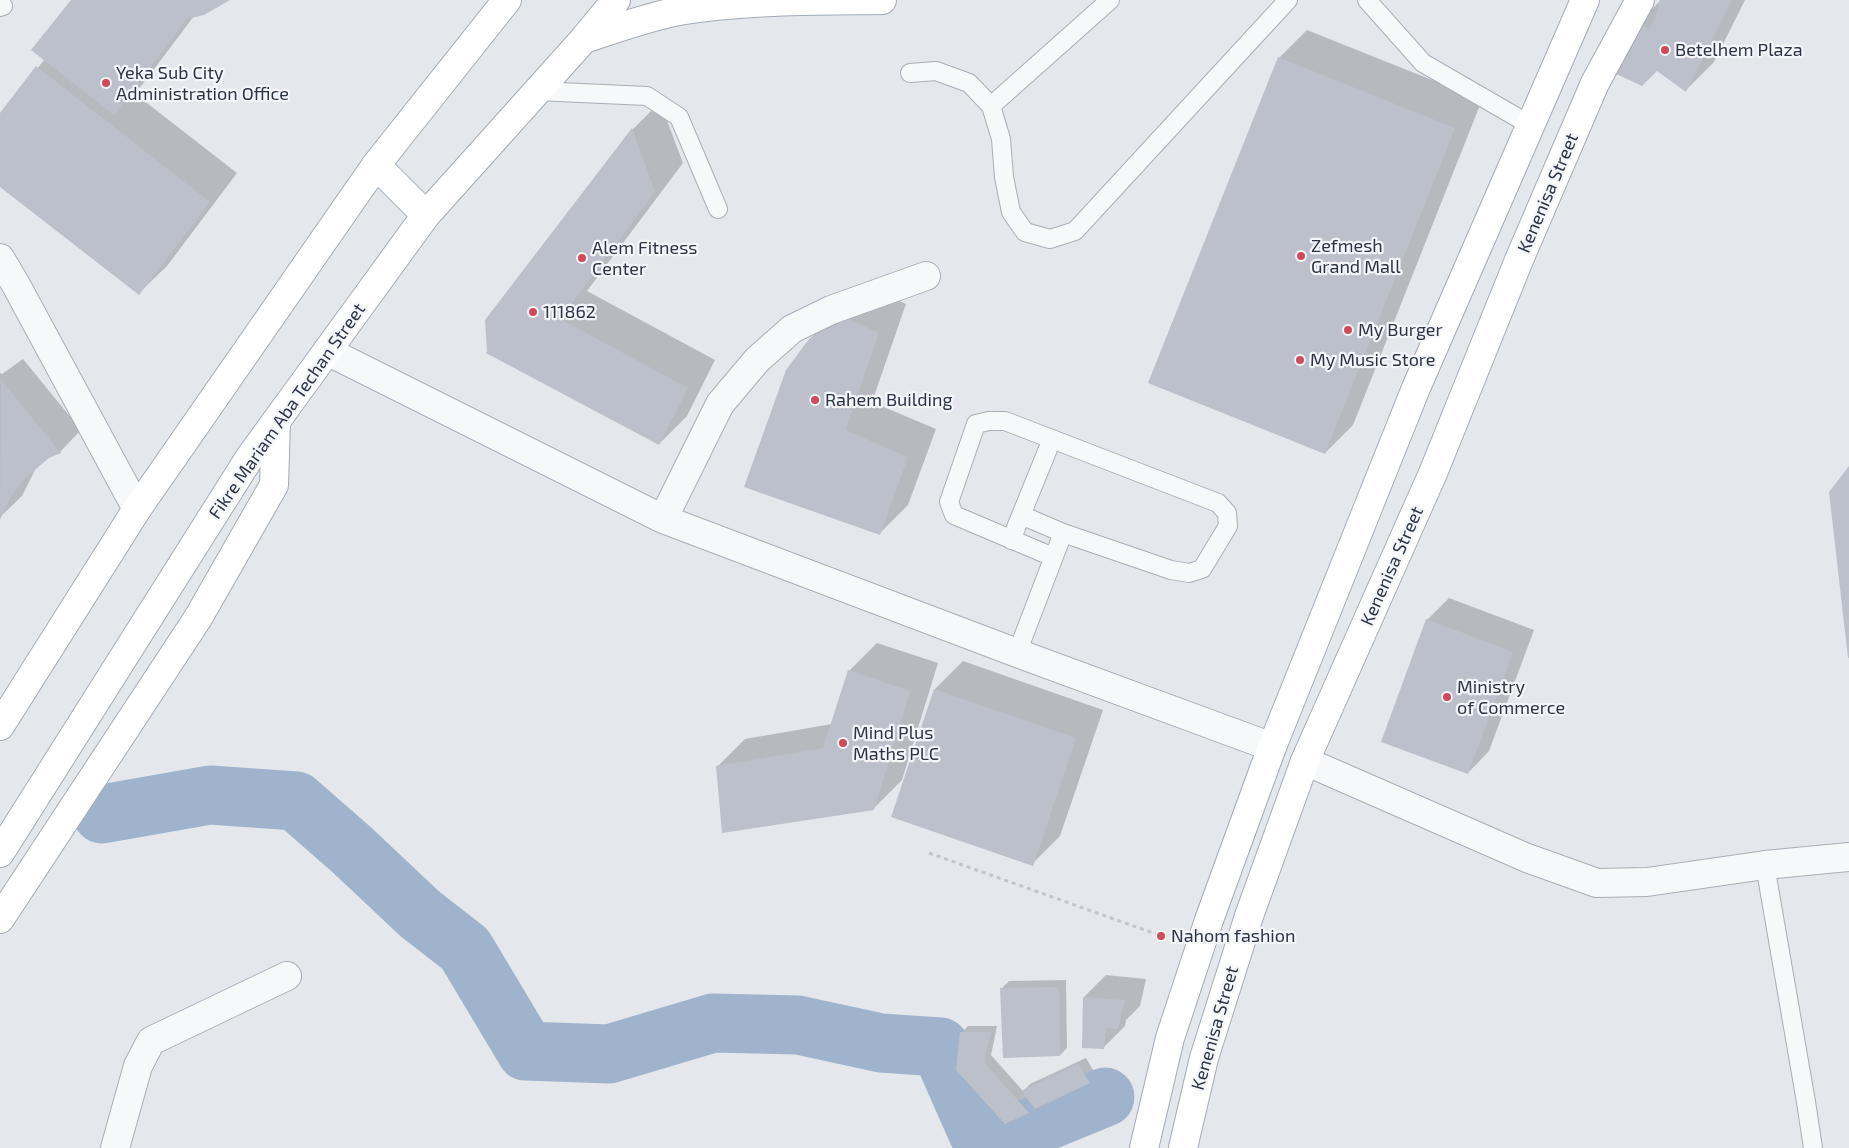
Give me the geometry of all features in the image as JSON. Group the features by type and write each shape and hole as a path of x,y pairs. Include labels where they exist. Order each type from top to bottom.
{"main road":[{"path":"0,726 137,509 376,165 507,0"},
{"name":"Fikre Mariam Aba Techan Street","path":"0,853 250,457 426,215 584,39 616,0"},
{"path":"584,39 642,20 678,11 777,2 882,0"},
{"name":"Kenenisa Street","path":"1144,1148 1170,1038 1199,950 1272,747 1416,388 1586,0"},
{"name":"Kenenisa Street","path":"1183,1148 1204,1058 1249,916 1305,760 1433,473 1519,260 1595,83 1640,0"},
{"path":"376,165 426,215"},
{"path":"0,918 198,618 274,485 276,422"}],"street":[{"path":"0,258 137,509"},
{"path":"663,519 720,404 757,360 792,329 831,310 926,276"},
{"path":"327,351 663,519 1272,747"},
{"path":"1305,760 1527,858 1597,883 1647,882 1765,865 1849,858"},
{"path":"115,1148 138,1066 151,1041 287,976"}],"lane":[{"path":"991,106 1110,0"},
{"path":"910,73 936,70 969,83 991,106 1001,139 1004,177 1011,212 1025,232 1050,239 1074,231 1288,0"},
{"path":"1368,0 1423,62 1532,126"},
{"path":"537,91 646,96 679,117 718,208"},
{"path":"1021,515 1063,533 1171,570 1189,573 1202,569 1228,526 1227,513 1218,503 1005,421 989,420 976,424 949,502 954,515 1053,558"},
{"path":"1011,540 1052,439"},
{"path":"1017,653 1063,533"},
{"path":"1765,865 1806,1102 1812,1148"}],"path":[{"path":"929,853 1199,950"}],"building":[{"name":"Yeka Sub City Administration Office","path":"71,0 230,0 204,15 187,19 114,115 31,50"},
{"name":"Betelhem Plaza","path":"1660,0 1732,0 1686,92 1657,71 1642,86 1612,72 1637,23 1650,29"},
{"name":"Zefmesh Grand Mall","path":"1278,57 1455,128 1325,454 1148,383"},
{"path":"36,66 210,202 139,295 0,187 0,113"},
{"path":"632,128 655,192 560,319 688,388 659,445 486,353 485,320"},
{"name":"Rahem Building","path":"844,317 879,333 845,430 908,457 880,535 744,487 786,370 809,339"},
{"path":"1,380 61,453 49,458 24,479 11,496 0,520"},
{"path":"1849,466 1849,658 1848,658 1829,492"},
{"name":"Ministry of Commerce","path":"1426,619 1513,652 1468,774 1381,742"},
{"path":"848,670 910,691 874,810 722,833 716,766 823,748"},
{"path":"934,689 1076,738 1033,866 891,817"},
{"path":"1059,987 1060,1056 1003,1058 1000,988"},
{"path":"1083,997 1125,1000 1118,1029 1106,1028 1104,1049 1082,1048"},
{"path":"960,1032 991,1032 984,1062 1029,1113 1005,1124 956,1070"},
{"path":"1078,1064 1090,1083 1035,1109 1021,1091"}],"waterway":[{"path":"102,814 210,795 296,801 352,850 420,914 465,949 526,1051 609,1054 713,1023 798,1025 881,1043 940,1047 978,1133 1027,1129 1105,1097"}],"place":[{"name":"Betelhem Plaza","path":"1665,50"},
{"name":"Yeka Sub City Administration Office","path":"106,83"},
{"name":"Zefmesh Grand Mall","path":"1301,256"},
{"name":"Alem Fitness Center","path":"582,258"},
{"name":"111862","path":"533,312"},
{"name":"My Burger","path":"1348,330"},
{"name":"My Music Store","path":"1300,360"},
{"name":"Rahem Building","path":"815,400"},
{"name":"Ministry of Commerce","path":"1447,697"},
{"name":"Mind Plus Maths PLC","path":"843,743"},
{"name":"Nahom fashion","path":"1161,936"}]}
